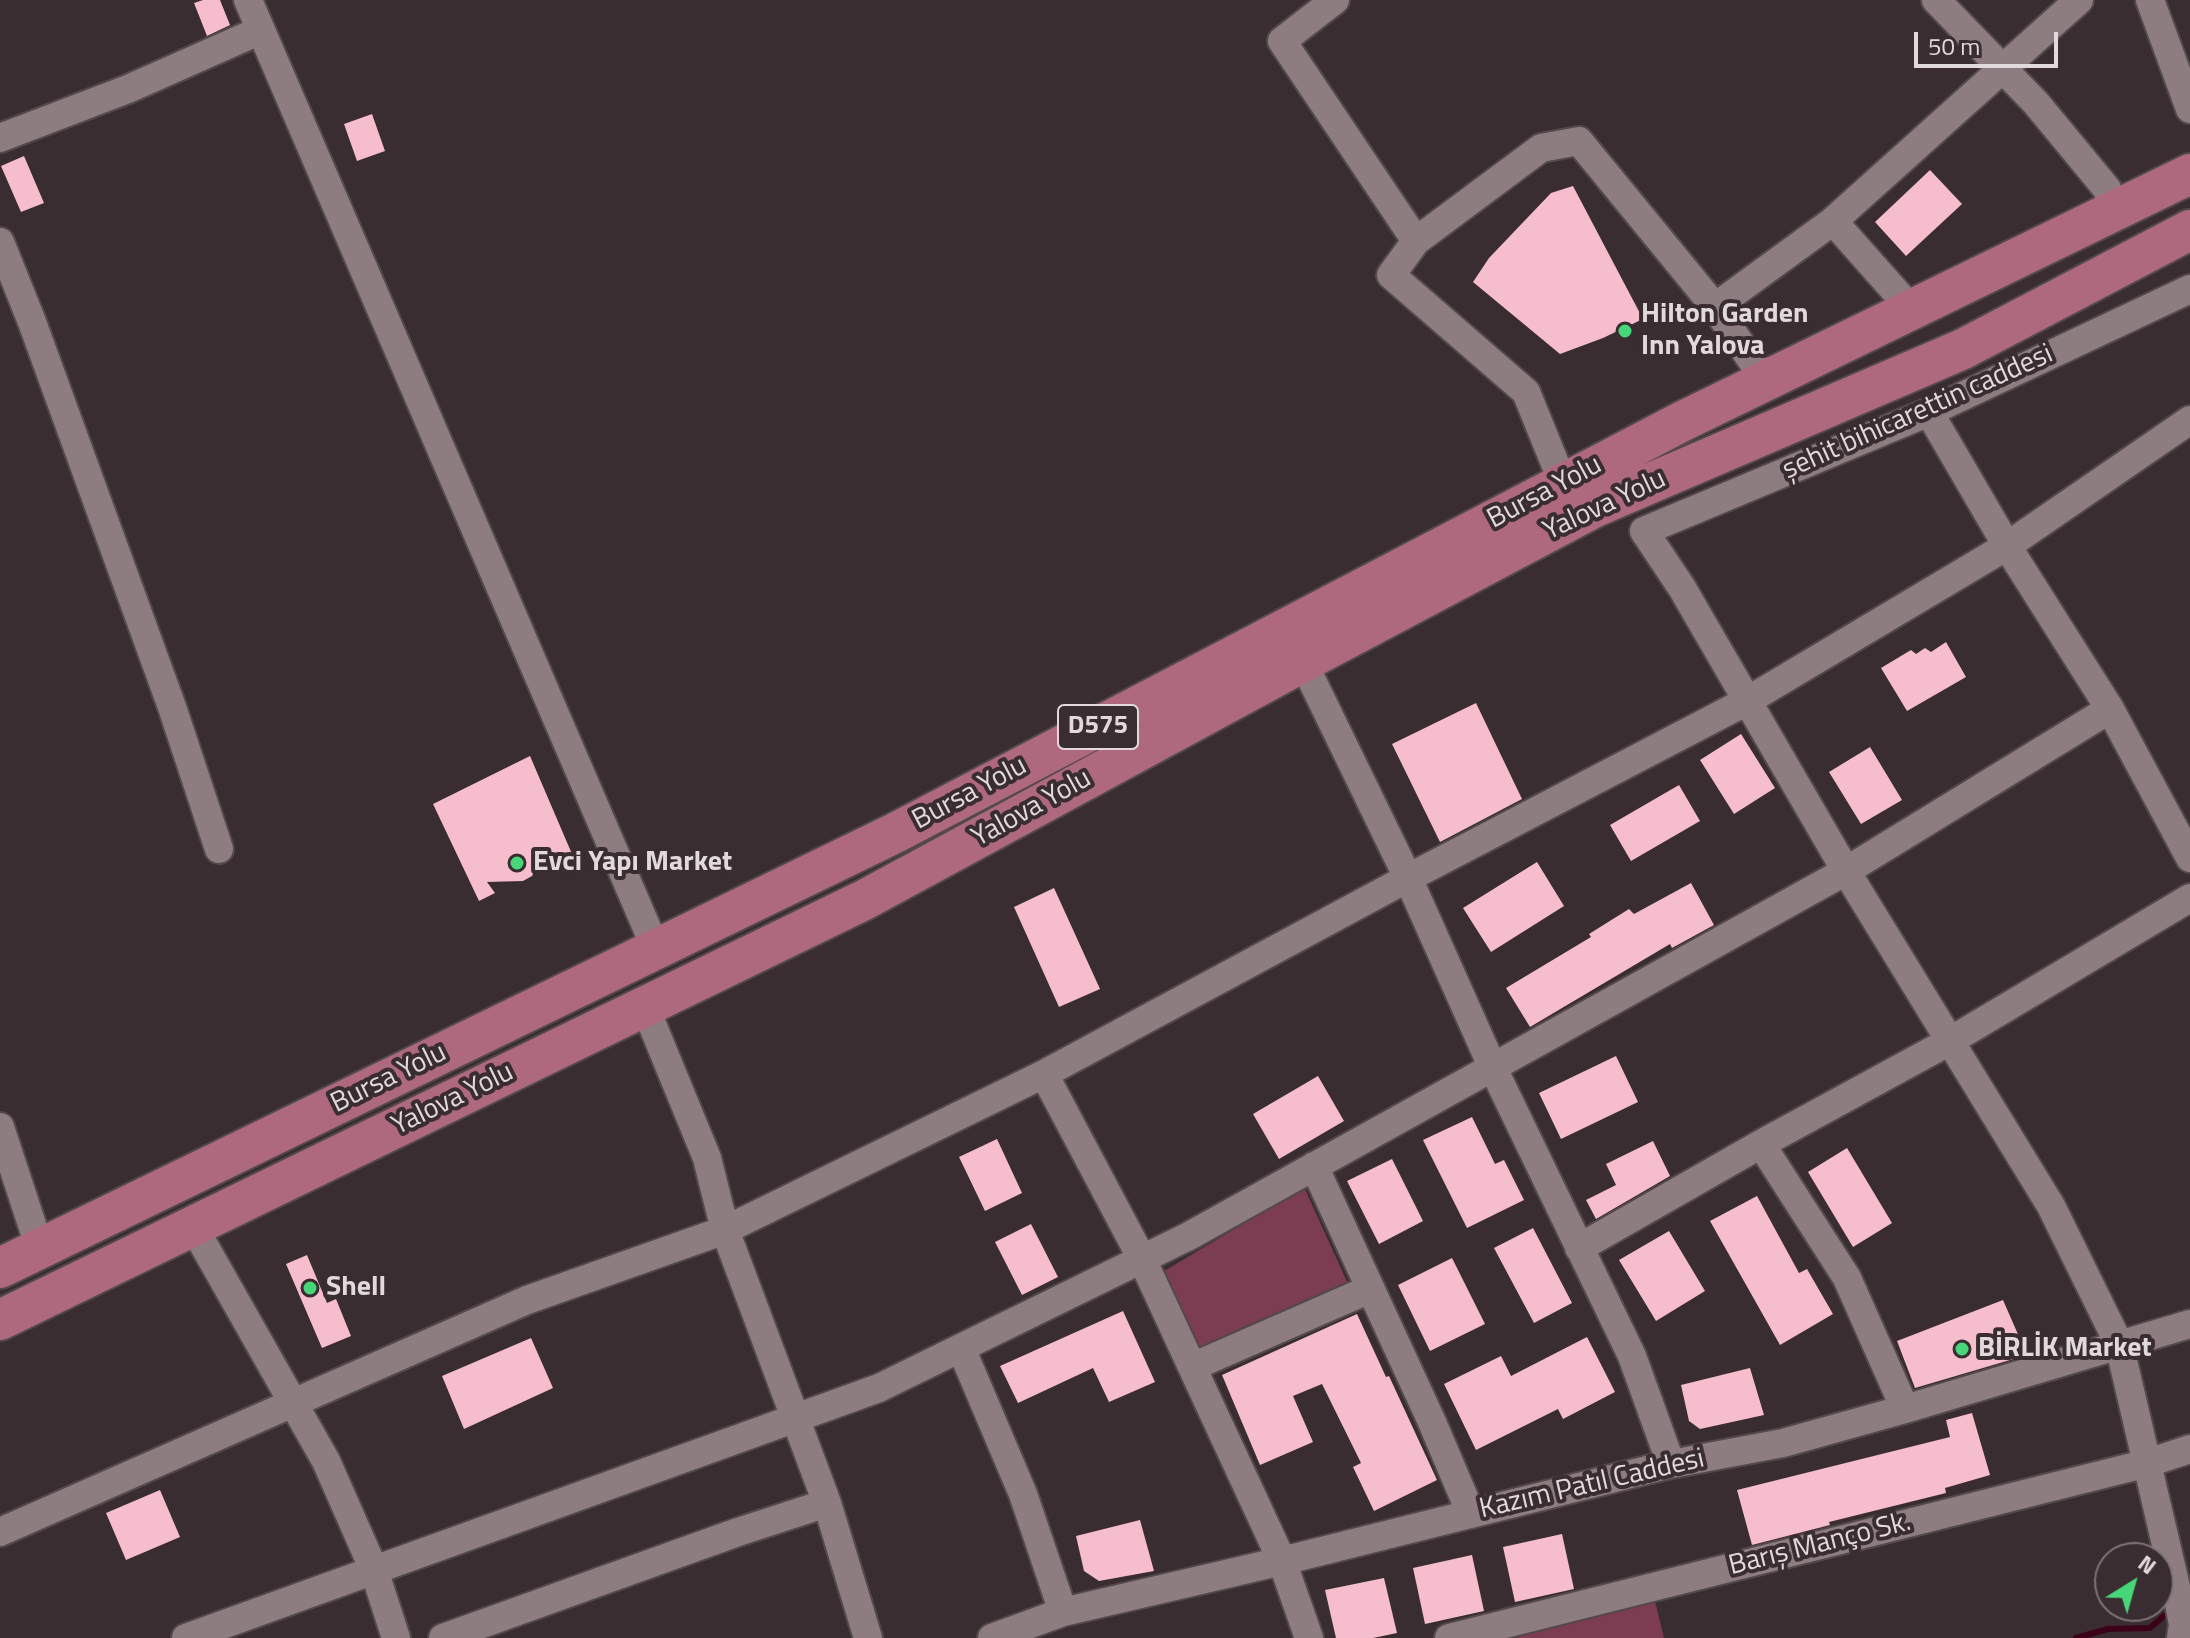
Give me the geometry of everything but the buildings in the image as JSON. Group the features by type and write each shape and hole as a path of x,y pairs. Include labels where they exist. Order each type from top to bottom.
{"highway":[{"name":"Bursa Yolu","path":"0,1268 895,833 1563,483 2190,174"},
{"name":"Yalova Yolu","path":"0,1320 864,900 1595,507 1963,349 2190,230"}],"street":[{"path":"248,0 656,949"},
{"path":"1335,0 1282,41 1416,241"},
{"path":"1936,0 2036,103 2107,189 2114,210"},
{"path":"1715,307 1833,221 2079,0"},
{"path":"2150,0 2190,109"},
{"path":"0,138 128,89 261,30"},
{"path":"1563,483 1526,392 1391,275 1416,241 1541,148 1579,141 1715,307 1766,381"},
{"path":"1833,221 1912,310"},
{"path":"0,242 172,707 219,849"},
{"name":"şehit bihicarettin caddesi","path":"1747,701 1682,588 1644,531 1929,412 2190,289"},
{"path":"1929,412 2007,546 2110,709 2190,858"},
{"path":"0,1532 527,1300 725,1230 1044,1074 1408,878 1747,701 2007,546 2185,433"},
{"path":"1303,662 1632,1356 1671,1464"},
{"path":"1747,701 1846,871 2051,1206 2119,1344 2176,1587 2182,1632"},
{"path":"186,1638 879,1388 1189,1236 1846,871 2110,709"},
{"path":"1579,1248 1950,1041 2190,898"},
{"path":"645,1007 707,1158 725,1230 827,1503 868,1638"},
{"path":"1044,1074 1142,1259 1282,1561 1309,1638"},
{"path":"0,1127 40,1249"},
{"path":"1761,1144 1847,1278 1905,1409"},
{"path":"1314,1166 1471,1514"},
{"path":"193,1226 326,1461 374,1570 396,1638"},
{"path":"1192,1367 1370,1289"},
{"name":"Kazım Patıl Caddesi","path":"992,1638 1063,1612 1671,1464 1783,1443 2190,1324"},
{"path":"961,1348 1023,1494 1063,1612"},
{"name":"Barış Manço Sk.","path":"1449,1638 2148,1463 2190,1449"},
{"path":"443,1638 827,1503"}],"shaded area":[{"path":"1304,1187 1349,1286 1195,1353 1161,1273"},
{"path":"1655,1601 1664,1638 1497,1638"}],"waterway":[{"path":"2076,1638 2108,1629 2150,1628 2157,1622"}],"place":[{"name":"Hilton Garden Inn Yalova","path":"1625,331"},
{"name":"Evci Yapı Market","path":"517,863"},
{"name":"Shell","path":"310,1288"},
{"name":"BİRLİK Market","path":"1962,1349"}]}
